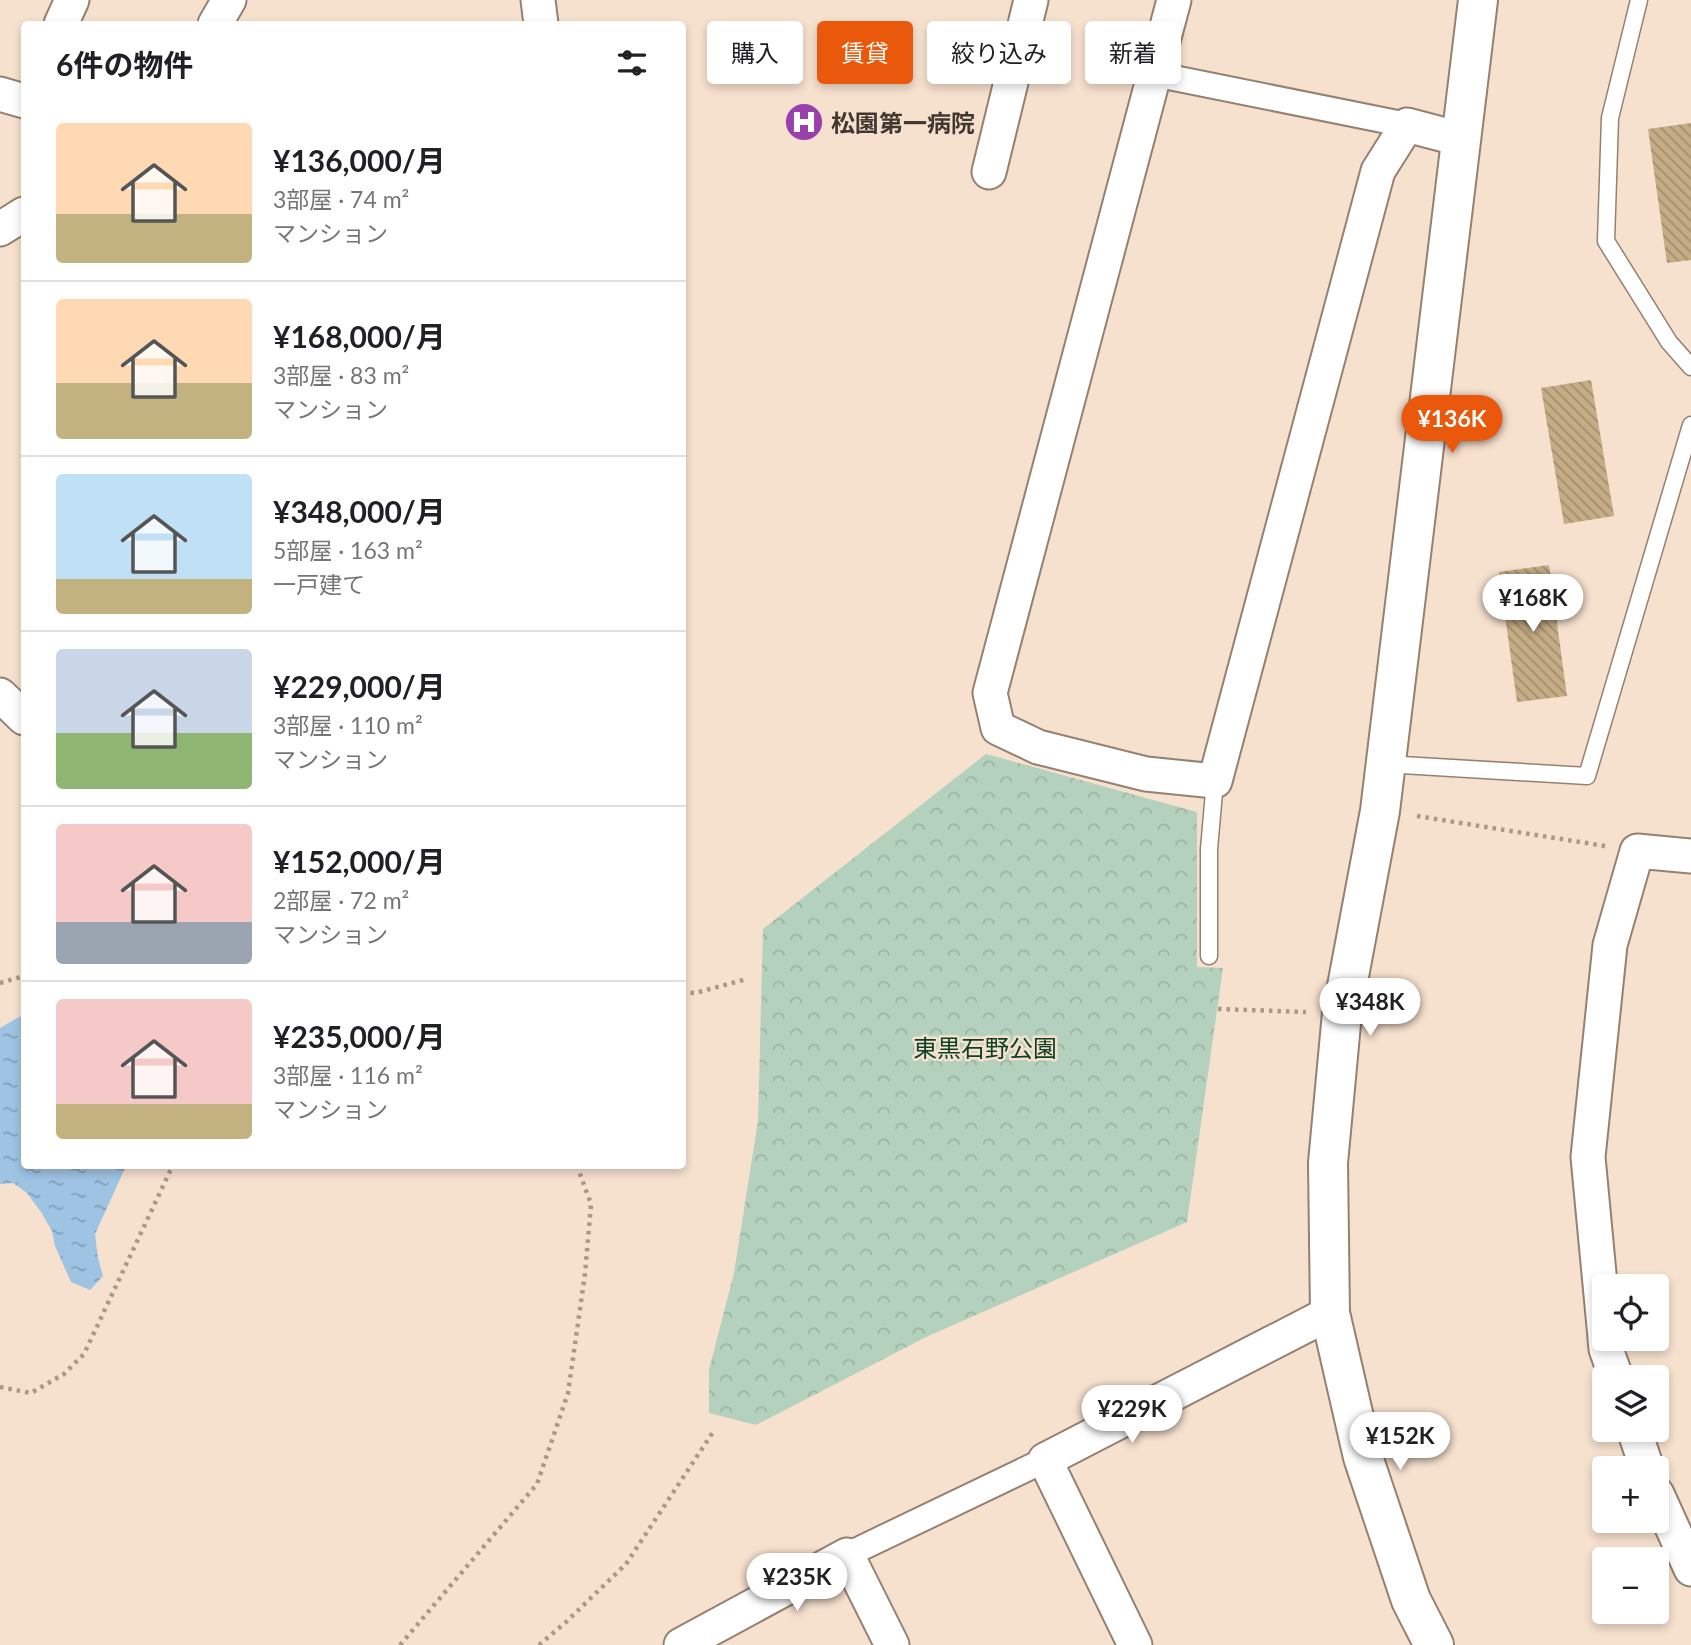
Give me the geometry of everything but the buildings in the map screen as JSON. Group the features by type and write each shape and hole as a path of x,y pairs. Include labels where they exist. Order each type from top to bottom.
{"street":[{"path":"62,21 72,0"},
{"path":"217,21 229,0"},
{"path":"538,0 541,21"},
{"path":"989,172 1031,0"},
{"path":"1168,21 1174,0"},
{"path":"1434,1645 1411,1600 1363,1457 1331,1312 1328,1163 1342,1013 1380,811 1478,0"},
{"path":"1181,79 1407,125 1460,139"},
{"path":"1151,84 990,693 998,728 1038,747 1146,774 1214,781 1378,171 1407,125"},
{"path":"0,94 21,100"},
{"path":"0,229 21,216"},
{"path":"0,695 21,715"},
{"path":"1599,1274 1588,1157 1611,945 1637,851 1691,856"},
{"path":"681,1645 847,1555 1045,1460 1331,1312"},
{"path":"1045,1460 1135,1645"},
{"path":"1669,1520 1691,1569"},
{"path":"847,1555 892,1645"}],"lane":[{"path":"1639,0 1610,118 1606,242 1669,342 1691,367"},
{"path":"1385,764 1587,776 1691,425"},
{"path":"1209,957 1209,849 1214,781"}],"path":[{"path":"1380,811 1637,851"},
{"path":"0,982 21,976"},
{"path":"686,992 695,993 747,979"},
{"path":"1218,1009 1342,1013"},
{"path":"0,1387 31,1393 64,1374 84,1354 171,1169"},
{"path":"400,1645 537,1484 568,1393 585,1274 591,1203 578,1169"},
{"path":"539,1645 626,1564 715,1429"}],"green space":[{"name":"東黒石野公園","path":"986,754 1197,812 1197,967 1223,968 1187,1222 926,1337 756,1425 709,1413 709,1370 734,1273 758,1121 763,929"}],"water":[{"path":"21,1016 21,1169 125,1169 95,1234 103,1276 90,1290 71,1282 55,1246 52,1231 27,1193 13,1183 0,1184 0,1028"}],"place":[{"name":"松園第一病院","path":"804,122"}]}
